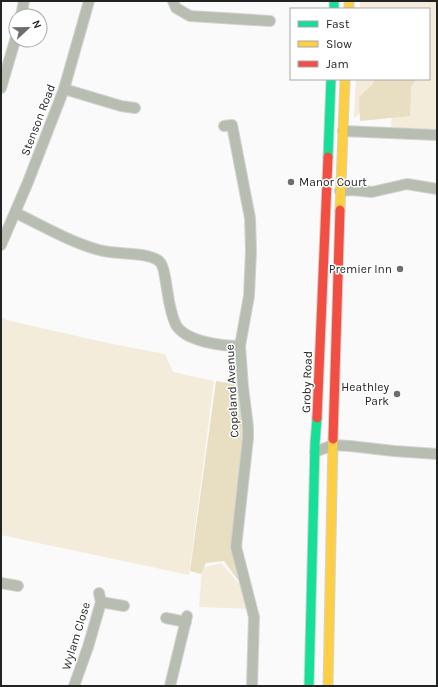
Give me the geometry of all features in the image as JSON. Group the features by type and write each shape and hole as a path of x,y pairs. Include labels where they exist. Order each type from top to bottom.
{"main road":[{"name":"Groby Road","path":"309,686 315,452 320,374 331,80"},
{"path":"328,686 333,445 332,414 345,80"}],"street":[{"name":"Stenson Road","path":"1,245 16,212 64,89 89,1"},
{"path":"173,1 176,8 190,16 270,21"},
{"path":"1,88 13,48"},
{"path":"64,89 121,106 136,108"},
{"name":"Copeland Avenue","path":"224,126 232,125 250,218 252,251 249,296 240,346 248,436 236,547 254,617 252,686"},
{"path":"343,131 437,134"},
{"path":"340,191 352,190 372,192 406,184 437,189"},
{"path":"16,212 85,246 102,251 147,256 158,260 162,264 172,315 177,326 182,332 202,340 228,346 240,346"},
{"path":"315,452 333,445 437,454"},
{"path":"1,593 2,583 18,586"},
{"name":"Wylam Close","path":"74,686 88,647 100,598 124,606"},
{"path":"166,618 186,619 170,686"}],"shaded area":[{"path":"360,1 437,1 437,129 391,128 393,85 354,118 356,80 430,80 430,8 360,8"},
{"path":"375,80 415,80 411,86 410,116 360,121 359,97 373,84"},
{"path":"1,317 10,321 112,344 165,354 173,372 214,381 189,575 1,535"},
{"path":"216,381 240,385 245,405 236,545 248,594 224,561 206,563 201,574 190,571"},
{"path":"221,563 248,594 252,609 199,607 202,568"}],"traffic: fast":[{"path":"334,1 334,8"},
{"path":"328,157 331,80"},
{"path":"309,686 315,443 317,418"}],"traffic: slow":[{"path":"349,1 349,8"},
{"path":"340,210 345,80"},
{"path":"328,686 333,439"}],"traffic: jam":[{"path":"317,418 328,157"},
{"path":"333,439 340,210"}],"place":[{"name":"Manor Court","path":"291,182"},
{"name":"Premier Inn","path":"400,269"},
{"name":"Heathley Park","path":"397,394"}]}
